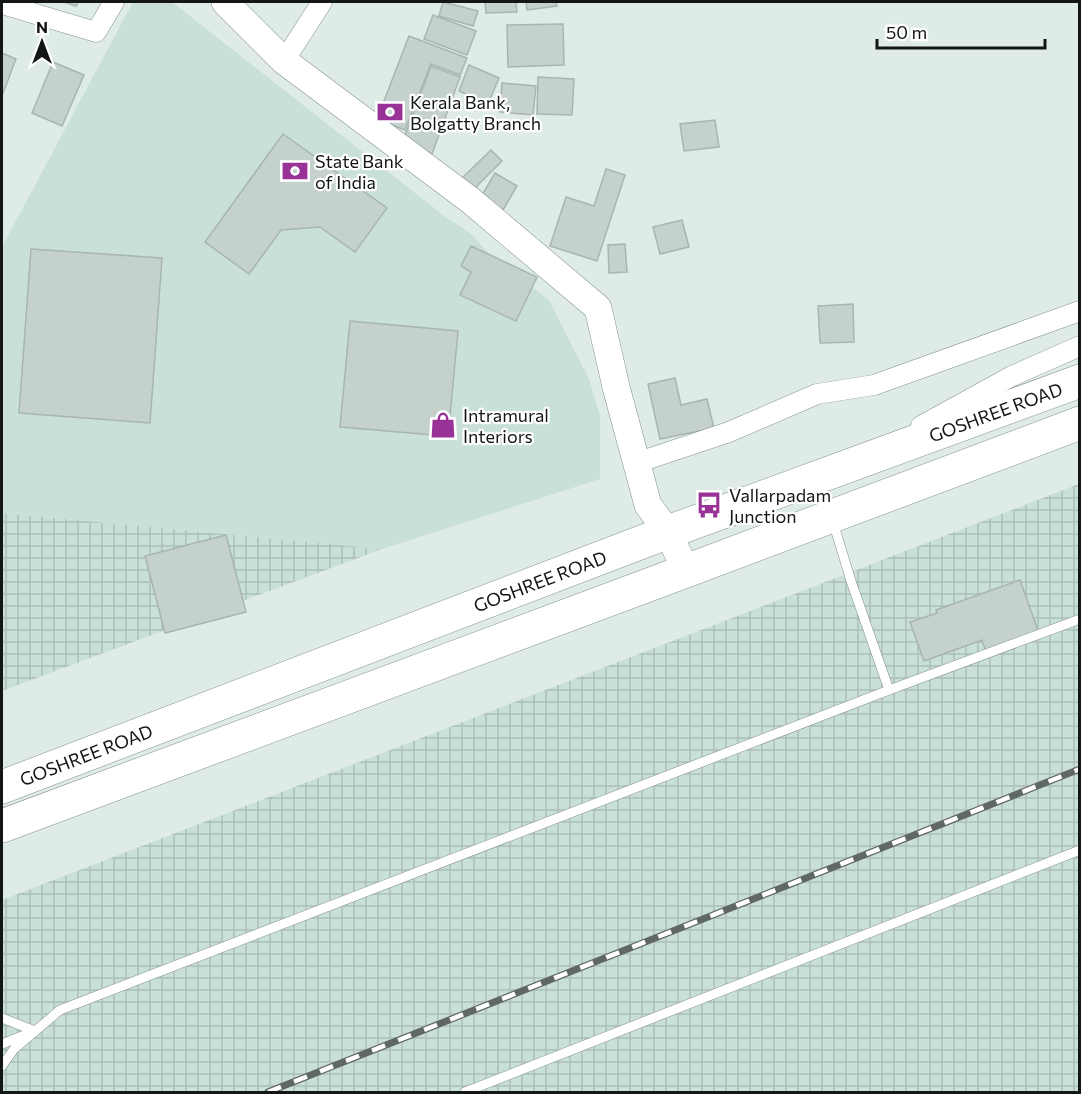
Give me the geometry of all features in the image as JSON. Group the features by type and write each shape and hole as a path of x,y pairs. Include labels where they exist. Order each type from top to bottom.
{"highway":[{"name":"GOSHREE ROAD","path":"2,786 668,532 1080,381"},
{"name":"GOSHREE ROAD","path":"2,826 1080,423"}],"main road":[{"path":"225,2 284,61 470,200 598,308 616,387 648,505 668,532 686,572"}],"street":[{"path":"2,4 96,32 114,2"},
{"path":"284,61 322,2"},
{"path":"636,463 729,432 817,393 874,385 1080,311"},
{"path":"845,468 1012,376 1080,346"}],"lane":[{"path":"831,517 889,690"},
{"path":"2,1066 14,1049 60,1010 889,690 1080,619"},
{"path":"465,1092 1080,850"},
{"path":"2,1018 35,1031"},
{"path":"2,1044 35,1031"}],"shaded area":[{"path":"133,2 172,2 443,215 470,233 495,260 549,300 589,379 600,416 600,479 382,549 2,513 2,247"},
{"path":"1079,484 1079,1092 2,1092 2,900"},
{"path":"2,513 382,549 2,691"}],"building":[{"path":"64,2 78,2 76,6"},
{"path":"443,2 478,11 473,26 439,16"},
{"path":"485,2 516,2 517,12 486,13"},
{"path":"526,2 556,2 557,6 527,10"},
{"path":"433,15 476,31 467,55 424,39"},
{"path":"563,24 564,65 508,67 507,25"},
{"path":"409,36 467,58 460,75 431,64 405,130 377,119"},
{"path":"2,53 16,59 2,96"},
{"path":"53,62 84,75 62,126 32,113"},
{"path":"469,65 499,78 488,104 459,91"},
{"path":"431,66 460,77 432,154 402,143"},
{"path":"538,77 574,79 572,115 537,114"},
{"path":"502,83 536,86 533,115 500,112"},
{"path":"715,120 719,147 684,151 680,124"},
{"name":"State Bank of India","path":"283,134 387,208 355,252 320,227 281,230 249,274 205,242"},
{"path":"491,150 502,161 469,194 457,183"},
{"path":"606,169 625,175 597,261 550,246 566,197 594,206"},
{"path":"495,173 517,186 503,210 481,197"},
{"path":"682,220 689,247 660,254 653,227"},
{"path":"625,244 627,272 609,273 608,245"},
{"path":"471,246 537,277 516,321 460,295 471,272 461,266"},
{"path":"31,249 162,258 150,423 19,413"},
{"path":"853,304 854,342 820,343 818,306"},
{"path":"350,321 458,331 449,426 444,433 434,435 340,427"},
{"path":"675,378 681,405 707,399 714,428 660,439 648,384"},
{"path":"226,535 246,612 165,633 145,556"},
{"path":"1020,580 1039,633 986,652 982,640 924,661 910,622 937,613 936,610"}],"railway":[{"path":"268,1092 1080,769"}],"place":[{"name":"Kerala Bank, Bolgatty Branch","path":"390,112"},
{"name":"State Bank of India","path":"295,171"},
{"name":"Intramural Interiors","path":"443,425"},
{"name":"Vallarpadam Junction","path":"709,505"}]}
